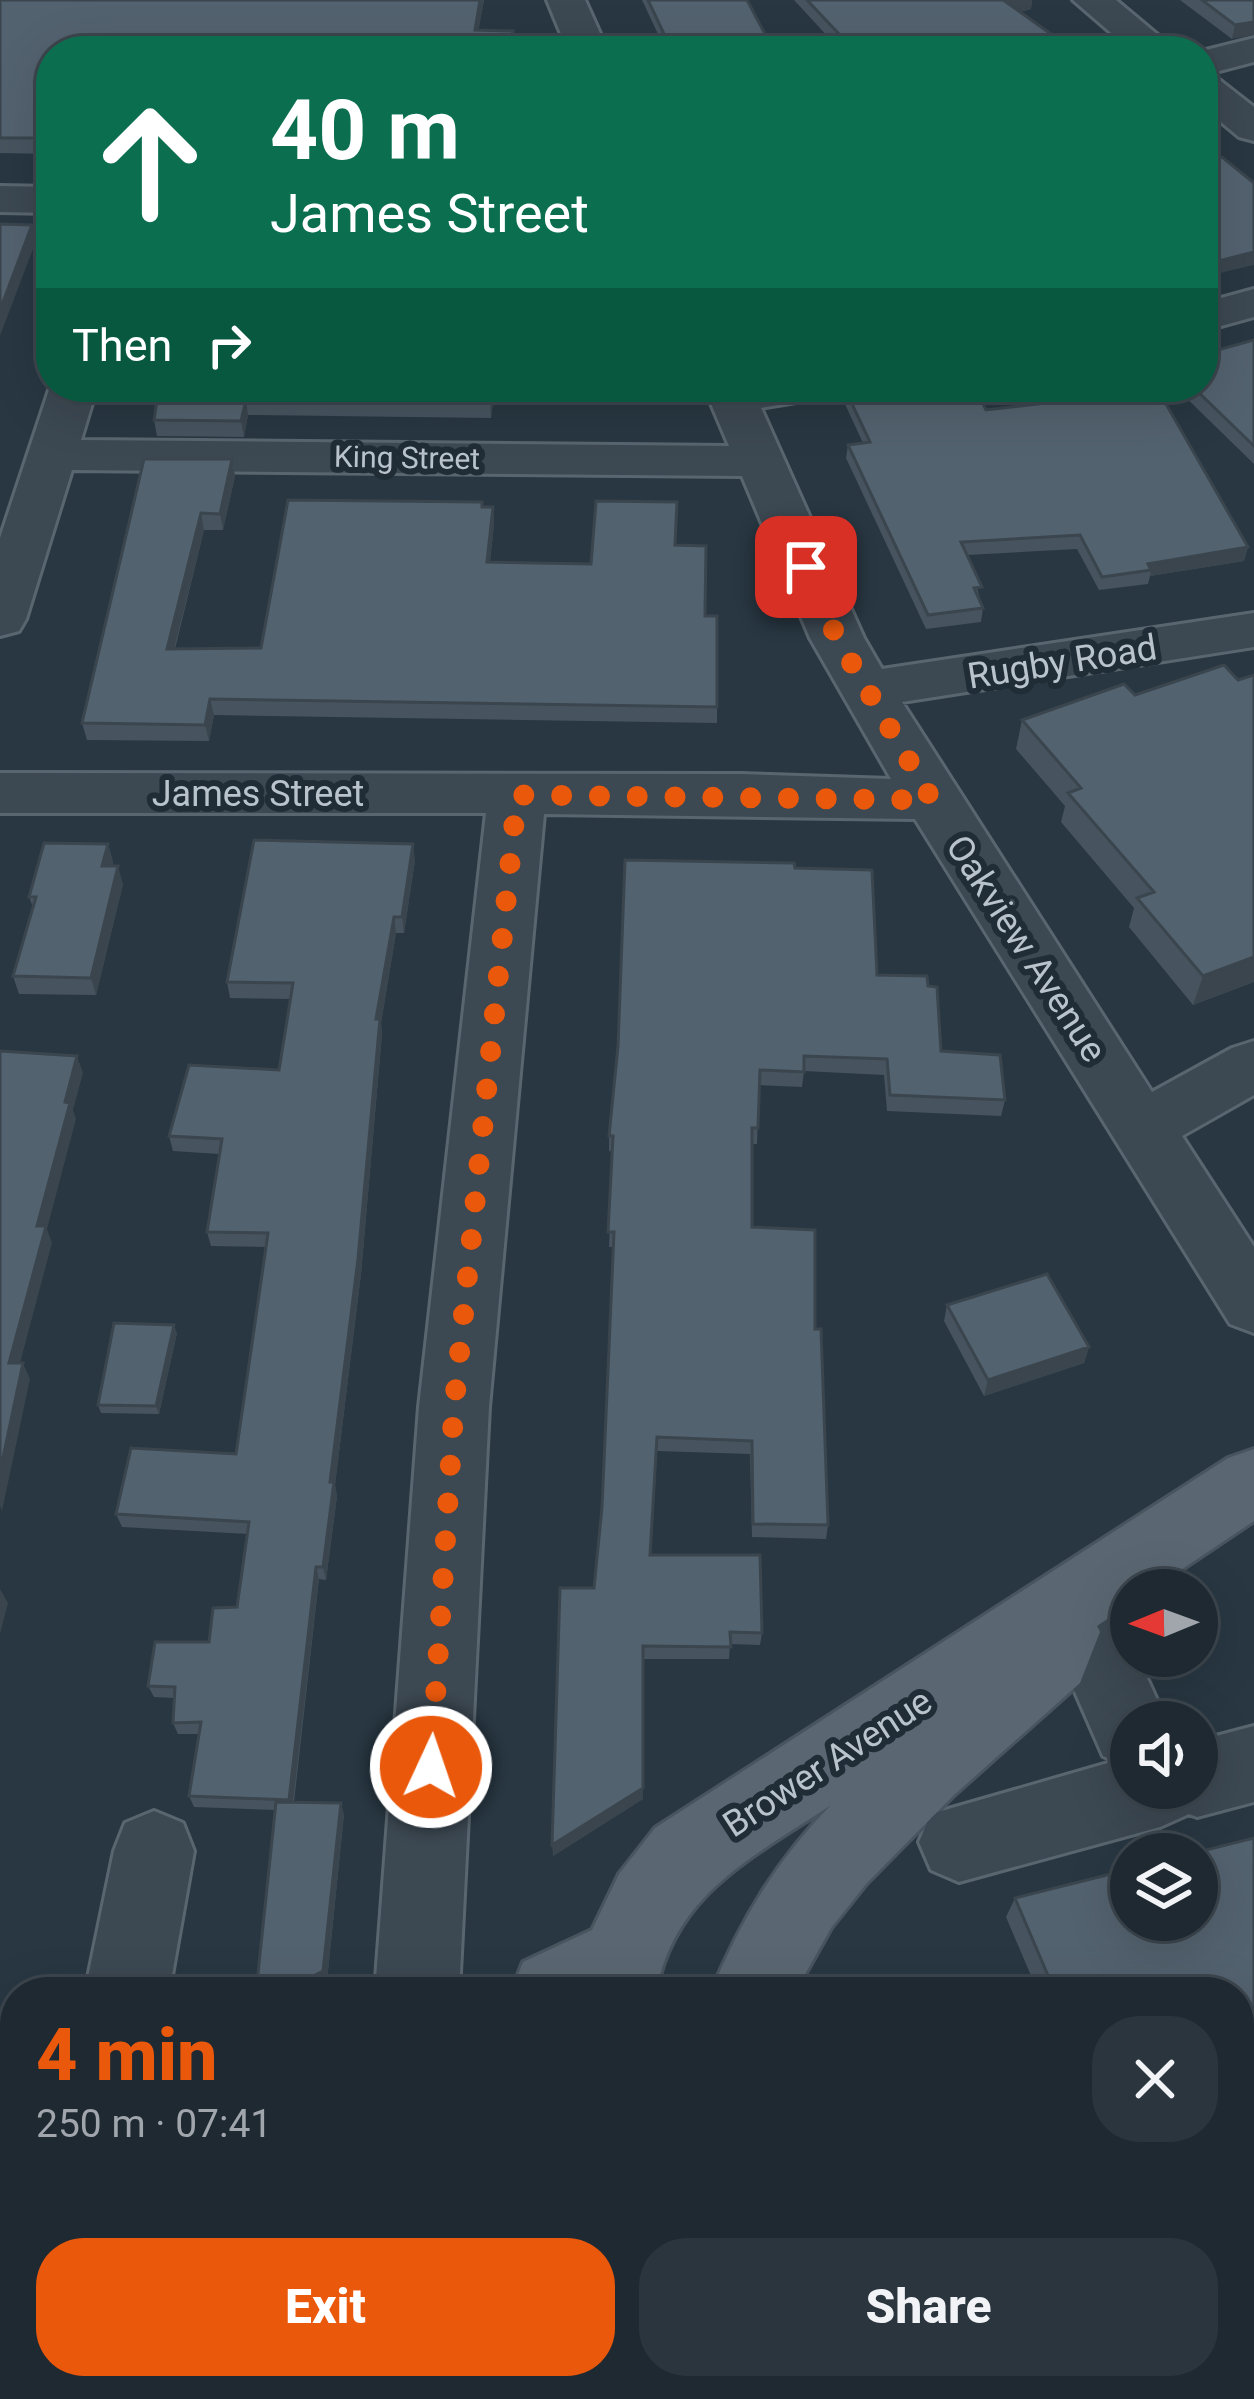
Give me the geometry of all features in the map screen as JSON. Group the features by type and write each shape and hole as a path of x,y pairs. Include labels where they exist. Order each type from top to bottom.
{"main road":[{"name":"Brower Avenue","path":"611,1977 644,1903 684,1856 1254,1481"},
{"name":"Brower Avenue","path":"757,1977 764,1954 858,1831 1053,1658 1073,1600"}],"street":[{"path":"566,0 582,36"},
{"path":"1092,0 1138,36"},
{"path":"1218,58 1254,50"},
{"path":"1218,99 1254,128"},
{"path":"0,200 36,200"},
{"path":"1218,313 1254,303"},
{"path":"0,619 69,402"},
{"name":"Oakview Avenue","path":"734,402 837,638 871,688 932,800 1254,1304"},
{"name":"King Street","path":"54,455 760,461"},
{"name":"Rugby Road","path":"871,688 1254,630"},
{"name":"James Street","path":"0,793 932,800"},
{"path":"419,1977 454,1407 517,795"},
{"path":"1142,1128 1254,1065"},
{"path":"1073,1600 1118,1701"},
{"path":"1218,1773 1254,1764"},
{"path":"959,1842 1110,1801"},
{"path":"130,1977 154,1851"}],"building":[{"path":"0,0 480,0 475,30 513,31 512,36 36,36 36,138 0,138"},
{"path":"648,0 747,0 766,36 665,36"},
{"path":"807,0 1017,0 1006,2 1054,36 841,36"},
{"path":"1202,0 1254,0 1254,22 1235,25"},
{"path":"1218,158 1254,183 1254,252 1218,261"},
{"path":"0,224 32,225 0,310"},
{"path":"1254,340 1254,446 1209,402 1218,402 1218,350"},
{"path":"157,402 246,402 241,421 154,420"},
{"path":"851,402 982,402 986,410 1055,402 1165,402 1248,547 1102,577 1080,535 961,542 982,587 974,588 983,608 928,615 848,445 870,442"},
{"path":"144,459 232,459 220,514 201,513 167,649 261,648 288,500 482,502 482,507 493,507 487,562 591,564 596,501 677,502 675,545 706,546 705,616 717,616 717,707 210,699 205,725 82,723"},
{"path":"1224,665 1238,680 1254,675 1254,957 1203,976 1137,898 1154,892 1068,793 1081,788 1022,720 1124,684 1135,695"},
{"path":"254,840 413,844 402,917 394,917 376,1019 380,1019 358,1259 330,1482 334,1482 323,1567 316,1567 289,1800 189,1796 201,1722 173,1723 175,1687 148,1686 155,1642 209,1642 213,1608 237,1607 249,1522 116,1514 131,1448 236,1454 268,1233 207,1232 222,1139 169,1136 189,1065 279,1070 293,983 227,982"},
{"path":"44,843 108,844 102,866 118,866 91,978 13,976 36,897 29,897"},
{"path":"625,860 794,863 795,868 872,870 877,975 927,976 928,986 937,987 941,1051 1000,1055 1005,1100 890,1095 887,1059 804,1056 804,1072 760,1070 758,1128 752,1128 752,1227 815,1230 815,1329 821,1329 828,1525 753,1524 752,1441 657,1437 650,1555 760,1555 762,1633 730,1632 731,1647 643,1646 643,1788 552,1845 560,1588 594,1588 602,1507 614,1232 608,1232 613,1136 609,1136 618,1046"},
{"path":"0,1051 77,1056 65,1102 70,1103 37,1226 46,1226 9,1363 23,1363 0,1472"},
{"path":"1047,1274 1089,1347 988,1380 947,1305"},
{"path":"114,1323 174,1325 156,1406 98,1405"},
{"path":"276,1802 341,1803 323,1971 311,1977 258,1977"},
{"path":"1254,1838 1254,1977 1049,1977 1015,1898 1110,1874 1110,1941 1218,1941 1218,1847"}],"route":[{"path":"431,1767 454,1407 517,795 741,794 932,800 871,688 837,638 806,567"}]}
